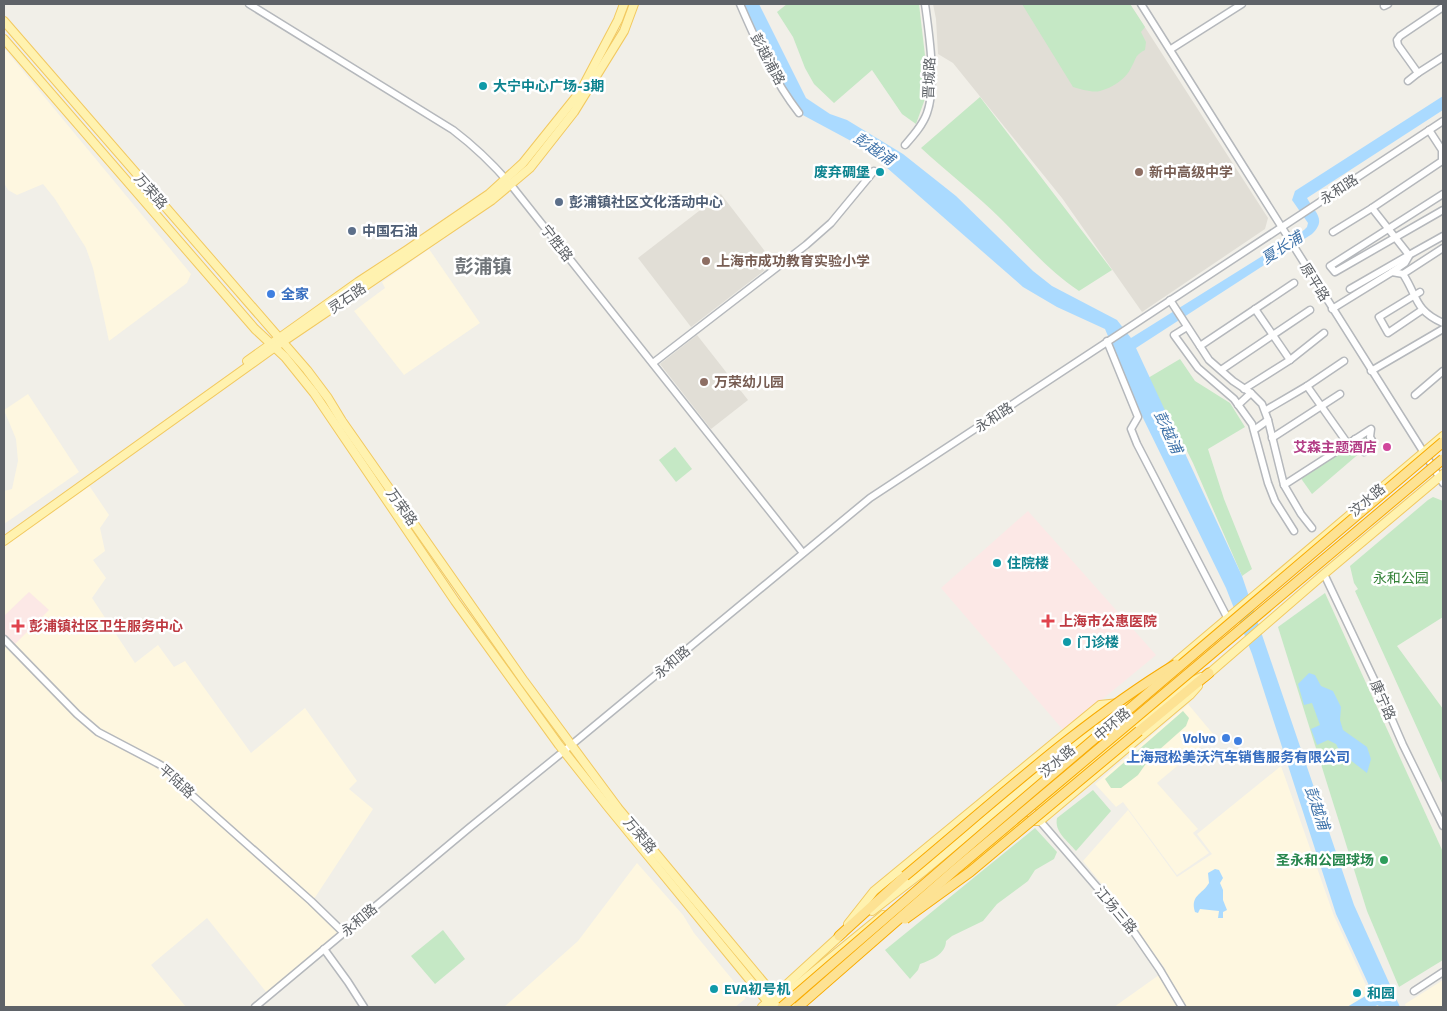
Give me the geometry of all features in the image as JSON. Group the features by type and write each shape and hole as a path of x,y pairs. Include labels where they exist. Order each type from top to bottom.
{"highway":[{"name":"中环路","path":"779,1003 1443,442"},
{"name":"中环路","path":"798,1007 964,862 1443,459"},
{"path":"839,936 905,876 1086,726 1140,686 1200,649"},
{"path":"872,942 970,872 1136,730 1209,673"}],"main road":[{"name":"灵石路","path":"4,542 281,339 492,200 580,92 618,20 624,4"},
{"name":"灵石路","path":"508,182 530,168 574,112 624,31 634,4"},
{"name":"万荣路","path":"4,21 281,339 325,393 354,438 524,681 608,807 769,1006"},
{"name":"万荣路","path":"4,39 249,322 290,363 319,400 455,601 568,749 779,1003"},
{"name":"灵石路","path":"4,536 273,345"},
{"name":"汶水路","path":"1264,598 1326,536 1443,436"},
{"name":"汶水路","path":"769,1006 779,1003 798,974 839,936 948,852 1230,617 1264,598 1430,463 1443,447"},
{"name":"汶水路","path":"1264,598 1352,525 1430,463 1443,455"},
{"path":"1025,821 1040,821 1190,695 1209,673 1324,574 1442,479"},
{"path":"1326,536 1352,525"},
{"path":"790,1007 1143,707 1231,630 1264,598"},
{"path":"779,1003 857,935 1055,776 1231,630"},
{"path":"1183,668 1189,651"},
{"path":"839,936 874,891 1100,704 1128,702"},
{"path":"804,1007 882,936 1136,730 1143,707"},
{"path":"921,852 948,852"},
{"path":"828,948 857,935"},
{"path":"842,963 858,958"},
{"path":"790,992 798,974"}],"street":[{"name":"宁胜路","path":"249,4 453,130 473,145 508,182 803,553"},
{"name":"彭越浦路","path":"740,4 775,75 799,113"},
{"name":"晋城路","path":"905,146 927,114 931,94 930,46 925,4"},
{"name":"原平路","path":"1141,4 1171,49 1371,371 1423,453 1442,479"},
{"path":"1171,49 1242,4"},
{"path":"1418,73 1398,44 1398,40 1400,36 1443,7"},
{"path":"1408,81 1443,57"},
{"name":"永和路","path":"255,1007 870,498 1443,121"},
{"path":"1431,129 1443,143"},
{"path":"1333,232 1443,161 1442,150 1431,129"},
{"path":"652,363 806,245 831,222 874,171"},
{"path":"1443,194 1330,266 1335,272 1443,210"},
{"path":"1372,208 1409,255"},
{"path":"1350,289 1443,236"},
{"path":"1392,272 1403,274 1443,248"},
{"path":"1332,309 1405,263 1409,255"},
{"path":"1403,274 1422,310 1428,316 1443,323"},
{"path":"1200,346 1294,283"},
{"path":"1420,292 1379,317 1388,333 1422,310"},
{"path":"1170,300 1209,360 1251,393 1266,410 1284,485 1301,514 1312,528"},
{"path":"1255,309 1290,360"},
{"path":"1221,370 1310,310"},
{"path":"1187,327 1174,335 1198,368 1234,399 1252,424 1268,483 1275,501 1294,531"},
{"path":"1371,371 1443,329"},
{"path":"1244,389 1290,360 1324,333"},
{"path":"1107,341 1138,417 1131,429 1230,617"},
{"path":"1266,410 1344,361"},
{"path":"1415,395 1443,371"},
{"path":"1307,386 1348,444"},
{"path":"1238,405 1251,393"},
{"path":"1272,438 1340,394"},
{"path":"1254,430 1268,420"},
{"path":"1284,485 1371,429 1370,437 1374,444"},
{"path":"1355,439 1364,452"},
{"name":"康宁路","path":"1324,574 1403,745 1443,826"},
{"name":"平陆路","path":"4,639 77,714 98,732 164,767 177,782 311,901 344,933"},
{"name":"江场三路","path":"1040,821 1127,922 1147,950 1182,1007"},
{"path":"324,949 364,1007"},
{"path":"1414,991 1443,972"}],"shaded area":[{"name":"新中高级中学","path":"933,4 1130,4 1268,218 1265,229 1142,312 1062,198 953,63 938,54"},
{"path":"4,48 191,274 187,283 109,341 93,268 86,248 55,199 43,184 17,195 8,190 4,183"},
{"name":"上海市成功教育实验小学","path":"721,194 774,263 691,327 638,258"},
{"path":"429,249 480,323 404,375 354,311 385,288 382,282"},
{"name":"万荣幼儿园","path":"697,335 748,400 711,429 660,364"},
{"path":"28,394 79,472 4,524 4,491 12,489 18,461 16,439 4,410"},
{"path":"88,484 109,515 100,528 105,551 93,560 106,578 92,598 135,663 158,645 174,667 185,661 251,753 305,708 357,781 349,789 373,809 314,899 344,930 267,993 207,918 151,965 186,1007 4,1007 4,544"},
{"name":"上海市公惠医院","path":"1028,511 1156,655 1064,731 941,588"},
{"name":"彭浦镇社区卫生服务中心","path":"29,592 49,610 13,646 4,636 4,616"},
{"path":"1188,704 1214,735 1157,783 1198,829 1193,833 1209,853 1177,875 1123,802 1116,807 1095,784"},
{"path":"1281,766 1334,916 1376,1007 1114,1007 1166,970 1126,914 1083,861 1128,810 1177,877 1212,854 1197,834"},
{"path":"637,863 683,915 694,933 745,995 745,999 735,1007 504,1007 578,941"},
{"path":"1443,980 1443,1007 1406,1007 1405,1004"}],"green space":[{"path":"787,4 919,4 926,64 926,96 916,124 902,114 872,70 834,103 814,84 805,68 793,37 777,12"},
{"path":"1022,4 1130,4 1145,27 1141,32 1146,42 1145,50 1137,56 1126,76 1109,88 1094,92 1073,87"},
{"path":"980,97 1112,270 1079,291 1048,266 991,210 921,148"},
{"path":"1180,359 1195,381 1230,403 1245,427 1208,449 1224,499 1252,569 1242,576 1193,463 1179,435 1163,412 1148,378"},
{"path":"1364,437 1369,445 1312,494 1300,477"},
{"path":"675,447 692,469 676,482 659,460"},
{"name":"永和公园","path":"1433,497 1443,501 1443,617 1397,646 1443,709 1443,785 1355,591 1358,589 1354,583 1350,566"},
{"path":"1325,593 1443,852 1443,960 1399,987 1367,911 1278,627"},
{"path":"1183,711 1189,718 1186,726 1150,758 1138,775 1121,788 1111,788 1105,779"},
{"path":"1093,790 1111,811 1076,851 1060,832 1057,818"},
{"path":"1035,828 1057,852 1054,859 1035,870 1028,881 997,904 983,921 952,936 946,941 941,953 920,964 918,970 910,979 885,950"},
{"path":"443,930 465,959 435,984 411,956"}],"water":[{"path":"741,4 759,4 806,98 830,114 847,120 903,154 956,196 1033,271 1052,286 1117,320 1131,338 1304,230 1308,223 1292,200 1295,191 1443,96 1443,110 1307,198 1319,220 1319,224 1312,234 1136,348 1242,576 1354,905 1400,1007 1379,1007 1378,1005 1373,1007 1347,1007 1372,992 1336,914 1252,654 1226,588 1142,416 1105,329 1057,307 1023,287 886,167 853,142 799,113"},
{"path":"1309,673 1315,675 1321,686 1333,691 1341,707 1340,720 1343,730 1367,747 1371,759 1367,773 1340,752 1336,744 1328,740 1317,745 1311,729 1320,725 1312,703 1304,705 1298,684"},
{"path":"1215,869 1219,870 1223,878 1220,883 1227,910 1223,912 1223,918 1218,918 1219,911 1200,909 1198,913 1195,912 1194,906 1195,899 1209,883 1208,873"}],"place":[{"name":"大宁中心广场-3期","path":"483,86"},
{"name":"废弃碉堡","path":"880,172"},
{"name":"新中高级中学","path":"1139,172"},
{"name":"彭浦镇社区文化活动中心","path":"559,202"},
{"name":"中国石油","path":"352,231"},
{"name":"上海市成功教育实验小学","path":"706,261"},
{"name":"全家","path":"271,294"},
{"name":"万荣幼儿园","path":"704,382"},
{"name":"艾森主题酒店","path":"1387,447"},
{"name":"住院楼","path":"997,563"},
{"name":"上海市公惠医院","path":"1048,621"},
{"name":"彭浦镇社区卫生服务中心","path":"18,626"},
{"name":"门诊楼","path":"1067,642"},
{"name":"Volvo","path":"1226,738"},
{"name":"上海冠松美沃汽车销售服务有限公司","path":"1238,741"},
{"name":"圣永和公园球场","path":"1384,860"},
{"name":"EVA初号机","path":"714,989"},
{"name":"和园","path":"1357,993"}],"district":[{"name":"彭浦镇","path":"483,266"}],"water label":[{"name":"彭越浦","path":"874,149"},
{"name":"夏长浦","path":"1282,248"},
{"name":"彭越浦","path":"1168,432"},
{"name":"彭越浦","path":"1317,808"}]}
